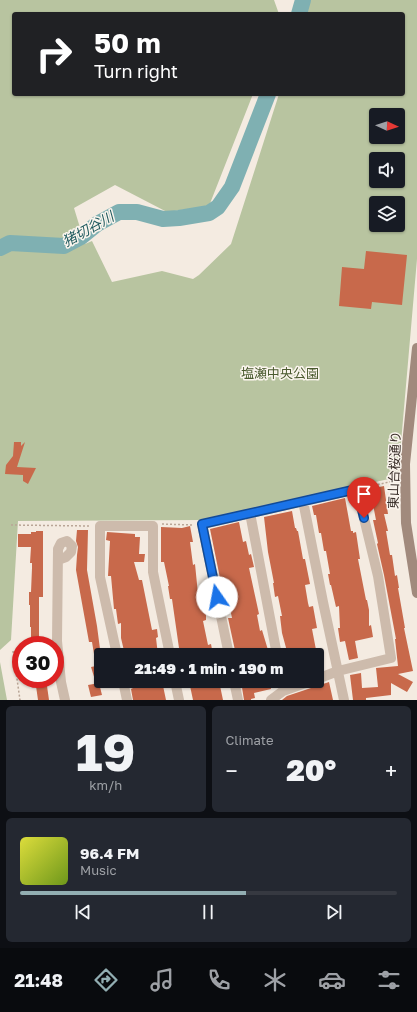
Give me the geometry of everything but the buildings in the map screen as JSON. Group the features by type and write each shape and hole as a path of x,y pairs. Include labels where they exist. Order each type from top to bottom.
{"street":[{"name":"東山台桜通り","path":"417,348 405,464 406,523 417,593"},
{"path":"228,648 202,524 357,489 378,576 391,658 338,671 324,676"},
{"path":"304,501 344,700"},
{"path":"250,513 276,648"},
{"path":"115,648 100,576 100,526 153,526 153,572 169,648"},
{"path":"58,560 57,642 61,682 65,700"},
{"path":"123,688 123,699"},
{"path":"176,688 179,700"},
{"path":"235,688 238,700"},
{"path":"271,700 281,688"}],"path":[{"path":"357,489 394,481"},
{"path":"153,526 162,524 186,526 202,524"},
{"path":"11,525 100,526"},
{"path":"18,688 20,700"}],"green space":[{"name":"塩瀬中央公園","path":"0,0 274,0 278,12 12,12 12,96 252,96 209,206 167,212 115,185 74,208 85,244 92,241 112,282 162,271 193,279 231,244 278,96 405,96 405,12 306,12 311,0 417,0 417,259 398,477 201,520 18,521 11,640 0,650"},
{"path":"0,662 7,700 0,700"}],"waterway":[{"name":"猪切谷川","path":"300,12 303,0"},
{"name":"猪切谷川","path":"0,248 10,243 64,246 81,237 97,224 119,212 137,212 163,219 209,213 218,207 232,187 267,96"}],"route":[{"path":"217,597 202,524 357,489 364,518"}]}
